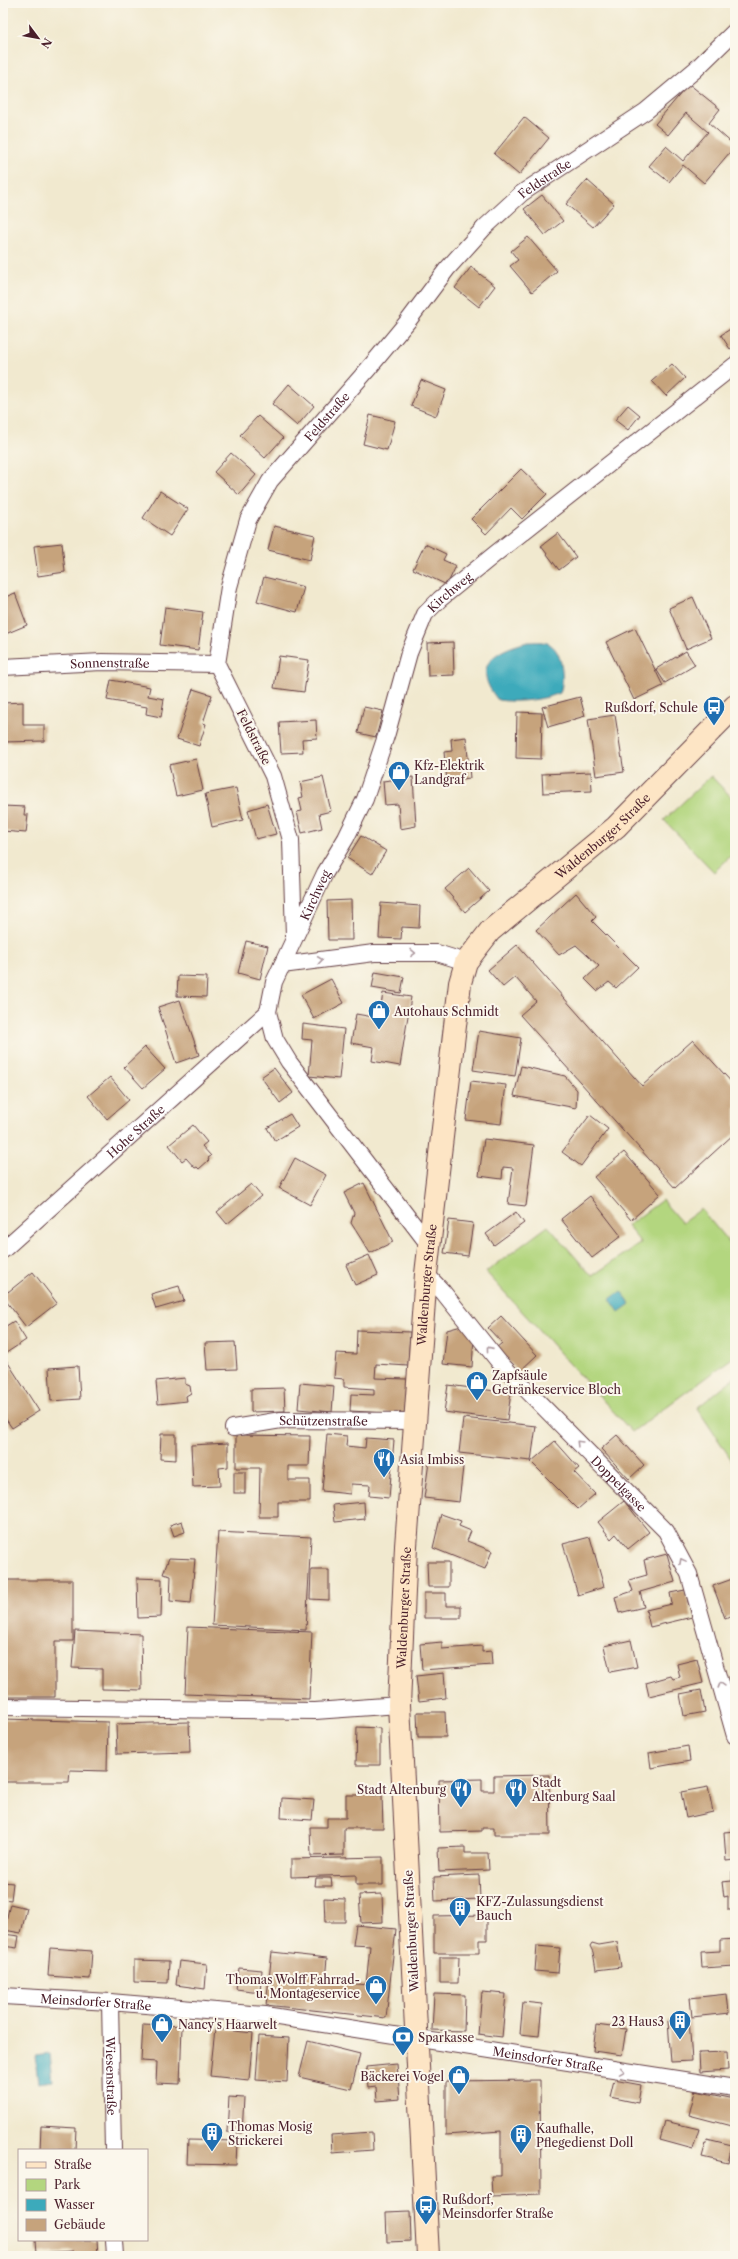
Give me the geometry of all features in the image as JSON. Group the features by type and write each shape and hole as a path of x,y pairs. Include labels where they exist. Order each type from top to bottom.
{"main road":[{"name":"Waldenburger Straße","path":"428,2256 418,2039 399,1705 414,1421 426,1274 459,991 466,962 490,931 616,827 735,706"}],"street":[{"name":"Feldstraße","path":"294,936 291,840 273,776 217,664 229,587 248,520 270,481 369,368 408,321 447,269 484,228 522,193 646,111 695,70 735,31"},
{"name":"Kirchweg","path":"429,1245 289,1062 275,1039 268,1012 274,982 294,936 325,873 346,838 365,799 387,733 409,653 426,614 440,599 495,554 735,364"},
{"name":"Sonnenstraße","path":"3,667 102,662 217,664"},
{"path":"282,965 374,952 437,953 466,962"},
{"name":"Hohe Straße","path":"3,1250 268,1012"},
{"name":"Doppelgasse","path":"426,1274 443,1292 499,1362 666,1531 689,1574 735,1736"},
{"name":"Schützenstraße","path":"233,1428 281,1420 414,1421"},
{"path":"3,1707 315,1710 399,1705"},
{"name":"Meinsdorfer Straße","path":"3,1996 110,2002 265,2015 735,2088"},
{"name":"Wiesenstraße","path":"110,2002 113,2149"},
{"path":"114,2241 115,2256"}],"green space":[{"path":"711,776 735,801 735,852 714,872 664,820"},
{"path":"662,1200 682,1223 701,1209 735,1250 735,1356 632,1432 486,1272 548,1226 592,1276 641,1243 627,1226"},
{"path":"735,1377 735,1465 697,1408"}],"water":[{"path":"528,642 547,643 556,651 562,673 562,687 560,693 530,700 498,700 490,688 486,678 486,669 490,661 496,655 505,650"},
{"path":"621,1291 630,1304 619,1312 610,1299"},
{"path":"50,2054 53,2081 38,2083 35,2056"}],"building":[{"path":"689,84 720,109 709,123 735,146 704,183 683,165 669,182 649,166 666,146 683,161 708,132 686,113 668,135 655,124"},
{"path":"524,117 549,138 519,175 494,154"},
{"path":"587,180 614,204 593,227 566,204"},
{"path":"542,195 563,221 545,235 524,209"},
{"path":"528,237 557,271 532,292 510,266 518,260 511,251"},
{"path":"471,267 495,286 479,307 455,288"},
{"path":"735,326 735,346 730,349 721,335"},
{"path":"672,364 685,378 666,396 652,381"},
{"path":"421,380 446,390 436,416 411,406"},
{"path":"289,384 314,406 297,426 272,404"},
{"path":"628,405 640,415 628,430 615,420"},
{"path":"370,415 395,421 387,450 363,444"},
{"path":"258,416 283,438 265,458 240,435"},
{"path":"231,453 256,475 239,495 214,472"},
{"path":"521,469 547,494 522,519 511,508 486,534 471,519"},
{"path":"160,491 188,509 170,536 143,518"},
{"path":"274,526 315,535 310,560 268,550"},
{"path":"558,533 576,557 559,570 541,546"},
{"path":"62,543 65,572 38,576 34,546"},
{"path":"425,544 446,554 443,560 456,566 447,585 413,569"},
{"path":"264,577 304,587 297,612 257,601"},
{"path":"15,593 27,625 3,635 3,598"},
{"path":"693,597 711,638 686,649 669,608"},
{"path":"165,607 203,612 198,650 160,645"},
{"path":"635,628 663,686 634,700 606,642"},
{"path":"453,642 454,675 428,676 427,643"},
{"path":"686,651 695,665 665,683 656,669"},
{"path":"279,656 309,660 304,692 274,688"},
{"path":"111,680 150,687 148,696 164,699 161,717 146,714 147,707 107,700"},
{"path":"193,689 212,695 203,723 206,724 199,746 177,739"},
{"path":"580,697 585,716 548,727 542,707"},
{"path":"23,702 23,725 44,725 44,741 3,742 3,703"},
{"path":"364,707 383,711 376,737 358,733"},
{"path":"517,712 542,713 541,759 516,758"},
{"path":"615,715 624,772 596,776 588,719"},
{"path":"316,720 317,738 302,739 303,752 281,753 279,722"},
{"path":"466,737 470,778 447,781 444,752 452,751 451,739"},
{"path":"196,759 203,790 176,796 169,765"},
{"path":"591,772 592,791 543,793 542,774"},
{"path":"323,777 331,811 319,814 322,828 302,833 297,812 302,811 299,798 303,797 300,782"},
{"name":"Kfz-Elektrik Landgraf","path":"413,777 416,826 400,829 398,804 385,805 383,781"},
{"path":"236,788 243,820 212,827 205,794"},
{"path":"267,804 276,834 256,839 248,810"},
{"path":"3,806 25,807 24,815 28,815 26,833 3,831"},
{"path":"361,836 386,851 372,874 347,858"},
{"path":"469,868 489,891 465,912 445,889"},
{"path":"576,893 596,917 592,921 638,967 616,988 609,982 597,991 585,979 599,966 576,945 559,955 536,930"},
{"path":"351,900 352,940 328,940 327,901"},
{"path":"381,903 420,906 419,928 402,927 401,939 379,938"},
{"path":"246,941 268,946 260,979 238,973"},
{"path":"517,945 642,1086 693,1040 735,1086 735,1133 675,1188 520,1015 536,1001 515,977 503,987 488,970"},
{"path":"375,972 404,977 401,993 372,988"},
{"path":"178,976 207,977 206,997 177,996"},
{"path":"331,979 344,1003 314,1019 301,995"},
{"name":"Autohaus Schmidt","path":"383,993 411,997 400,1066 372,1061 374,1047 351,1043 356,1014 379,1018"},
{"path":"180,1000 199,1055 176,1063 158,1007"},
{"path":"303,1024 344,1029 339,1079 309,1076 312,1040 302,1039"},
{"path":"479,1031 521,1038 515,1076 473,1070"},
{"path":"145,1047 165,1069 143,1088 124,1067"},
{"path":"521,1066 565,1076 577,1090 576,1108 514,1096"},
{"path":"274,1068 293,1093 280,1103 261,1077"},
{"path":"110,1077 129,1100 107,1119 88,1096"},
{"path":"471,1081 506,1085 501,1124 466,1120"},
{"path":"290,1114 298,1127 275,1141 267,1128"},
{"path":"590,1115 608,1129 581,1166 562,1152"},
{"path":"193,1125 207,1142 202,1146 211,1156 208,1158 209,1160 199,1169 197,1167 195,1168 186,1158 182,1161 169,1145"},
{"path":"484,1139 534,1145 526,1206 508,1204 513,1168 503,1167 502,1179 479,1176"},
{"path":"624,1152 660,1194 631,1220 594,1177"},
{"path":"295,1158 326,1175 310,1205 279,1188"},
{"path":"364,1183 393,1242 370,1253 351,1223 354,1213 344,1193"},
{"path":"251,1184 261,1196 227,1224 217,1212"},
{"path":"590,1196 621,1236 592,1258 561,1219"},
{"path":"516,1212 524,1223 494,1245 486,1234"},
{"path":"449,1220 473,1223 468,1256 444,1253"},
{"path":"369,1255 378,1275 355,1285 346,1265"},
{"path":"33,1272 57,1303 26,1327 3,1297 3,1285 8,1292"},
{"path":"179,1286 184,1301 156,1309 151,1294"},
{"path":"501,1316 537,1355 519,1372 496,1348 502,1343 488,1328"},
{"path":"14,1321 26,1340 3,1355 3,1328"},
{"path":"465,1325 474,1336 472,1367 443,1364 447,1330"},
{"path":"357,1330 410,1332 408,1366 376,1364 375,1378 407,1379 405,1414 350,1411 351,1394 374,1395 374,1389 344,1387 344,1379 334,1378 336,1353 356,1354"},
{"path":"235,1342 237,1369 207,1370 205,1343"},
{"path":"3,1355 39,1411 12,1428 3,1415"},
{"path":"78,1366 80,1399 51,1401 49,1368"},
{"path":"185,1378 185,1384 190,1386 191,1393 186,1396 187,1401 158,1404 156,1381"},
{"path":"300,1383 334,1386 332,1412 298,1409"},
{"name":"Zapfsäule Getränkeservice Bloch","path":"448,1385 511,1393 507,1420 444,1412"},
{"path":"284,1388 285,1411 251,1412 251,1389"},
{"path":"463,1418 536,1426 531,1461 459,1453"},
{"path":"161,1434 176,1434 176,1460 160,1459"},
{"path":"327,1434 347,1436 346,1446 365,1448 366,1438 394,1440 389,1498 369,1496 370,1485 351,1484 350,1494 322,1491"},
{"path":"236,1435 310,1436 309,1466 288,1466 288,1480 310,1480 310,1502 278,1502 278,1517 259,1517 260,1468 236,1468"},
{"path":"617,1435 644,1465 629,1479 601,1449"},
{"path":"555,1441 579,1468 574,1472 595,1494 578,1509 531,1462"},
{"path":"228,1443 228,1467 219,1468 220,1486 193,1487 191,1445"},
{"path":"429,1462 463,1467 459,1502 424,1498"},
{"path":"234,1472 245,1472 245,1493 234,1493"},
{"path":"624,1501 649,1532 628,1549 616,1534 611,1539 598,1522"},
{"path":"364,1502 365,1519 335,1522 333,1505"},
{"path":"441,1514 461,1521 459,1526 471,1531 467,1541 492,1551 485,1569 433,1548"},
{"path":"182,1521 185,1532 174,1536 170,1525"},
{"path":"218,1532 311,1537 306,1630 212,1625"},
{"path":"590,1537 604,1587 578,1595 563,1544"},
{"path":"667,1554 675,1582 640,1592 644,1607 619,1613 615,1597 633,1591 629,1580 647,1575 644,1560"},
{"path":"169,1558 195,1559 191,1603 170,1601 171,1576 163,1574"},
{"path":"427,1562 449,1562 449,1587 428,1587"},
{"path":"311,1570 329,1570 329,1600 310,1599"},
{"path":"137,1578 162,1579 161,1617 138,1618"},
{"path":"735,1578 735,1614 725,1618 713,1586"},
{"path":"3,1580 73,1580 73,1641 55,1641 55,1697 3,1697"},
{"path":"685,1590 692,1617 650,1627 646,1610 672,1604 670,1593"},
{"path":"424,1593 446,1593 446,1606 461,1606 461,1618 424,1618"},
{"path":"188,1627 312,1632 309,1699 185,1694"},
{"path":"75,1631 141,1634 142,1690 102,1689 102,1669 72,1668"},
{"path":"631,1640 637,1667 610,1672 604,1646"},
{"path":"442,1642 442,1649 482,1646 482,1652 491,1651 492,1665 422,1670 420,1644"},
{"path":"697,1659 703,1683 649,1696 646,1683 671,1676 673,1679 680,1677 677,1664"},
{"path":"444,1673 446,1698 419,1701 416,1676"},
{"path":"701,1690 705,1712 684,1716 680,1694"},
{"path":"417,1712 445,1712 446,1737 418,1737"},
{"path":"3,1719 108,1722 107,1771 70,1770 69,1782 3,1782"},
{"path":"189,1722 190,1752 117,1754 116,1724"},
{"path":"357,1727 380,1728 380,1765 356,1765"},
{"path":"688,1746 690,1761 651,1768 649,1753"},
{"name":"Stadt Altenburg Saal","path":"549,1775 550,1835 494,1835 494,1828 482,1828 482,1831 440,1832 439,1780 482,1779 482,1791 494,1791 494,1776"},
{"path":"708,1787 713,1812 686,1818 681,1792"},
{"path":"346,1795 382,1795 383,1828 344,1828 344,1855 311,1856 310,1827 327,1827 327,1818 346,1818"},
{"path":"282,1798 314,1800 312,1820 281,1818"},
{"path":"735,1831 735,1860 726,1861 724,1832"},
{"path":"465,1847 465,1853 488,1853 489,1870 439,1872 438,1848"},
{"path":"383,1857 383,1885 356,1885 356,1875 291,1877 291,1859"},
{"path":"732,1871 735,1871 735,1910 728,1910 728,1896 724,1897 722,1882 732,1881"},
{"path":"479,1875 480,1899 435,1901 434,1877"},
{"path":"316,1878 331,1878 332,1886 315,1886"},
{"path":"3,1882 13,1883 11,1900 3,1899"},
{"path":"382,1894 383,1922 361,1923 359,1895"},
{"path":"324,1898 345,1899 345,1922 325,1922"},
{"path":"10,1904 27,1908 21,1933 4,1930"},
{"name":"KFZ-Zulassungsdienst Bauch","path":"487,1915 487,1940 479,1940 479,1953 434,1953 434,1916"},
{"path":"356,1925 396,1929 386,2018 266,2005 272,1952 327,1958 325,1980 366,1985 370,1946 353,1945"},
{"path":"3,1934 19,1936 17,1948 3,1946"},
{"path":"735,1939 735,1966 702,1968 701,1952 720,1951 720,1940"},
{"path":"617,1942 621,1967 596,1970 593,1952 590,1946 592,1943 599,1945"},
{"path":"537,1946 560,1948 558,1973 535,1971"},
{"path":"50,1948 92,1951 90,1979 48,1976"},
{"path":"440,1957 459,1957 458,1983 440,1983"},
{"path":"134,1960 169,1961 168,1983 134,1982"},
{"path":"179,1961 207,1964 205,1989 176,1985"},
{"path":"239,1968 262,1970 260,1992 236,1989"},
{"path":"482,1992 506,1994 502,2037 478,2034"},
{"path":"434,1994 465,1995 464,2031 432,2030"},
{"path":"727,1994 729,2013 692,2017 690,1998"},
{"path":"523,2002 542,2004 539,2036 520,2034"},
{"path":"732,2016 735,2016 735,2034 734,2034"},
{"name":"23 Haus3","path":"689,2019 692,2061 671,2062 668,2021"},
{"name":"Nancy's Haarwelt","path":"143,2024 182,2026 180,2084 156,2083 157,2062 141,2061"},
{"path":"596,2025 626,2029 622,2055 593,2051"},
{"path":"215,2029 253,2033 249,2080 210,2076"},
{"path":"259,2036 289,2038 287,2082 256,2080"},
{"path":"308,2041 360,2054 351,2089 299,2077"},
{"path":"727,2052 728,2070 700,2072 699,2053"},
{"path":"397,2064 400,2099 377,2101 376,2087 368,2088 366,2067"},
{"name":"Kaufhalle, Pflegedienst Doll","path":"540,2080 541,2194 492,2196 491,2176 501,2176 501,2131 446,2135 446,2081"},
{"path":"614,2080 641,2085 638,2103 610,2097"},
{"path":"695,2091 735,2099 735,2127 689,2115"},
{"path":"229,2097 244,2098 242,2133 227,2132"},
{"path":"665,2121 699,2129 693,2149 660,2140"},
{"path":"41,2126 76,2128 75,2149 40,2149"},
{"path":"372,2132 373,2150 332,2153 331,2135"},
{"path":"707,2139 732,2145 728,2163 702,2157"},
{"name":"Thomas Mosig Strickerei","path":"188,2140 237,2141 236,2165 187,2164"},
{"path":"410,2211 411,2241 387,2242 386,2212"},
{"path":"35,2241 97,2241 98,2256 73,2256 73,2251 36,2253"}],"place":[{"name":"Rußdorf, Schule","path":"714,726"},
{"name":"Kfz-Elektrik Landgraf","path":"399,792"},
{"name":"Autohaus Schmidt","path":"379,1030"},
{"name":"Zapfsäule Getränkeservice Bloch","path":"477,1402"},
{"name":"Asia Imbiss","path":"384,1478"},
{"name":"Stadt Altenburg","path":"461,1808"},
{"name":"Stadt Altenburg Saal","path":"516,1808"},
{"name":"KFZ-Zulassungsdienst Bauch","path":"460,1928"},
{"name":"Thomas Wolff Fahrrad- u. Montageservice","path":"376,2006"},
{"name":"23 Haus3","path":"680,2040"},
{"name":"Nancy's Haarwelt","path":"162,2044"},
{"name":"Sparkasse","path":"403,2056"},
{"name":"Bäckerei Vogel","path":"459,2096"},
{"name":"Thomas Mosig Strickerei","path":"212,2152"},
{"name":"Kaufhalle, Pflegedienst Doll","path":"521,2154"},
{"name":"Rußdorf, Meinsdorfer Straße","path":"426,2226"}]}
